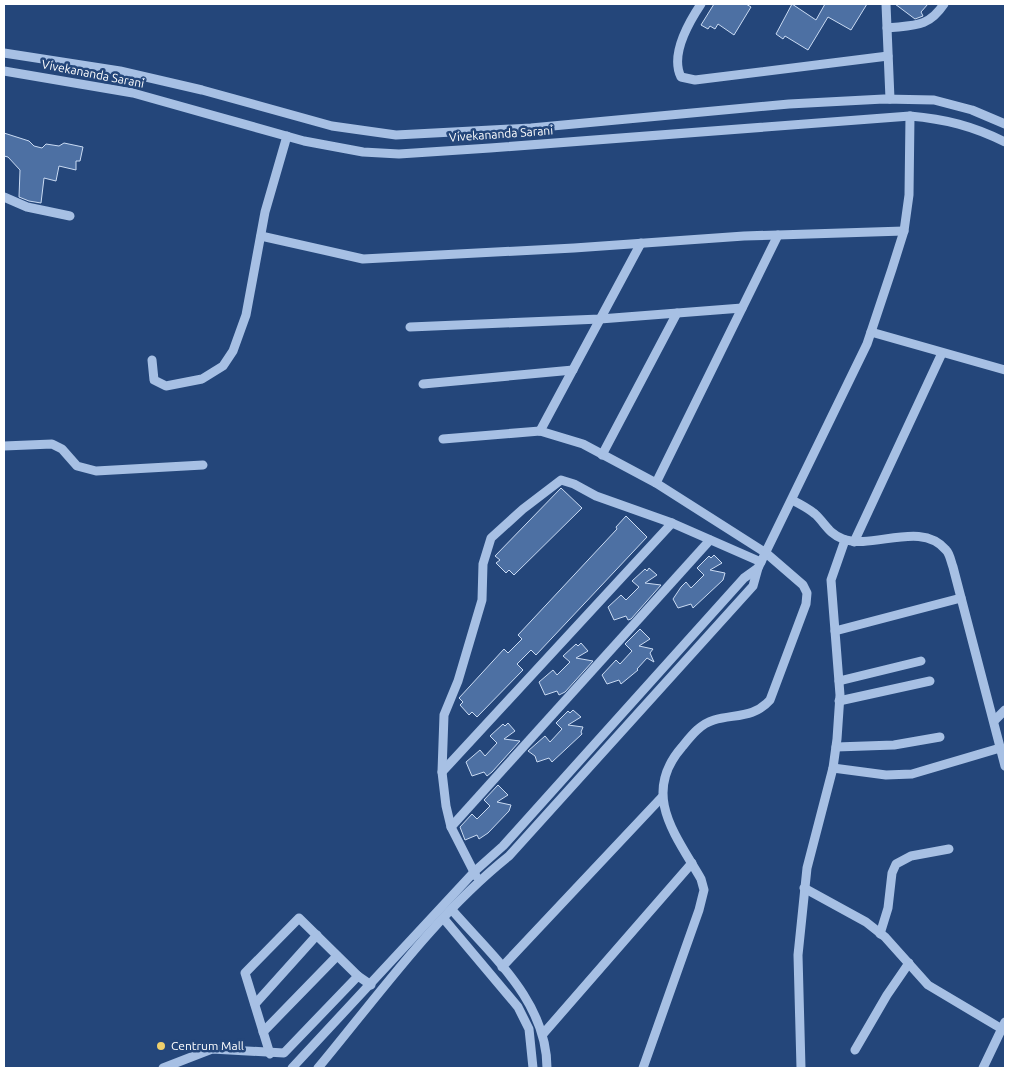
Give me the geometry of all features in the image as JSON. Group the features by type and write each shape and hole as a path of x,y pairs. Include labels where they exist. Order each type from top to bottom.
{"street":[{"path":"701,4 682,41 679,72 681,77 695,80 888,56"},
{"path":"886,4 890,99"},
{"path":"887,28 926,23 938,14 944,4"},
{"name":"Vivekananda Sarani","path":"4,53 76,62 202,90 332,126 396,135 456,133 780,105 890,99 934,100 972,110 1005,124"},
{"name":"Vivekananda Sarani","path":"4,71 105,86 287,136 363,152 399,154 910,116 945,119 987,133 1005,142"},
{"path":"318,1068 386,986 395,972 452,910 509,856 753,586 760,565 871,332 904,232 909,195 910,116"},
{"path":"635,119 636,136"},
{"path":"152,360 154,380 166,386 202,379 223,366 240,335 272,184 287,136"},
{"path":"4,197 27,207 70,216"},
{"path":"261,236 363,259 778,235 904,232"},
{"path":"656,482 778,235"},
{"path":"540,431 641,243"},
{"path":"410,328 600,319 742,308"},
{"path":"602,454 677,314"},
{"path":"871,332 1005,370"},
{"path":"801,1068 798,955 804,888 833,768 839,701 831,580 942,353"},
{"path":"423,384 573,370"},
{"path":"443,439 540,431 583,444 656,482 766,553 796,577 807,594 806,604 770,700 762,709 754,713 713,720 702,726 669,763 663,777 662,797 665,814 701,878 704,890 699,910 643,1068"},
{"path":"4,446 52,444 62,449 77,466 96,471 204,465"},
{"path":"478,884 474,871 451,827 442,772 444,715 458,681 482,600 483,564 491,538 523,509 561,480 574,484 596,496 672,523 760,565"},
{"path":"792,500 813,512 830,532 849,541 912,537 926,538 938,543 947,551 1005,766"},
{"path":"442,772 672,523"},
{"path":"451,827 710,540"},
{"path":"284,1053 294,1066 474,871 503,846 744,578 760,565"},
{"path":"835,631 961,598"},
{"path":"839,681 921,661"},
{"path":"839,701 930,681"},
{"path":"994,721 1005,710"},
{"path":"836,748 894,744 940,737"},
{"path":"833,768 886,775 905,775 1000,748"},
{"path":"502,967 662,797"},
{"path":"880,934 888,908 892,873 896,864 911,856 949,849"},
{"path":"543,1034 692,863"},
{"path":"804,888 845,909 880,934 939,993 1004,1026 983,1068"},
{"path":"452,910 502,967 533,1009 543,1034 547,1068"},
{"path":"270,1054 245,973 299,918 358,976 386,986"},
{"path":"444,919 518,1007 528,1029 533,1068"},
{"path":"255,1004 317,935"},
{"path":"263,1032 337,956"},
{"path":"854,1050 886,995 909,963"},
{"path":"163,1068 212,1049 270,1054 284,1053 358,976"}],"building":[{"path":"714,4 746,4 751,7 734,35 718,24 715,29 710,26 708,29 701,25"},
{"path":"792,4 816,20 825,4 867,4 851,30 828,17 808,50 785,36 783,39 776,34"},
{"path":"895,4 928,4 921,12 923,16 915,19"},
{"path":"4,133 29,141 34,146 42,148 46,144 59,146 64,143 83,147 80,161 76,161 76,170 59,166 56,181 44,178 41,203 29,201 19,197 20,170 8,157 4,156"},
{"path":"561,488 582,508 514,575 509,570 506,573 496,563 500,560 495,556"},
{"path":"626,516 647,537 536,655 531,650 517,664 523,670 477,717 472,712 469,715 460,705 463,702 459,698 504,649 508,653 522,639 518,635 617,529 616,527"},
{"path":"714,555 722,563 710,570 725,573 723,580 693,608 691,604 678,608 673,599 681,587 686,582 691,588 704,575 697,568 709,556 711,558"},
{"path":"649,568 657,575 645,583 661,585 631,619 628,620 626,616 614,620 608,607 621,595 626,600 639,587 632,581 645,569 647,571"},
{"path":"640,629 650,639 639,646 653,649 650,653 654,662 647,658 638,670 621,684 619,680 607,684 602,675 616,660 620,664 632,651 625,644"},
{"path":"581,643 588,651 576,658 593,661 565,692 559,695 557,691 545,695 539,682 553,670 557,675 570,662 563,656 576,644 578,646"},
{"path":"573,710 581,717 568,725 583,727 582,734 552,762 549,758 537,762 535,756 528,751 545,736 550,742 562,729 556,723 568,711 570,713"},
{"path":"508,723 515,731 504,739 520,741 487,776 484,772 472,776 466,762 480,750 485,756 497,743 490,736 503,724 505,726"},
{"path":"498,785 508,795 497,802 511,805 509,811 488,833 479,839 477,835 465,840 460,827 472,814 477,819 490,806 484,800"}],"place":[{"name":"Centrum Mall","path":"161,1046"}]}
